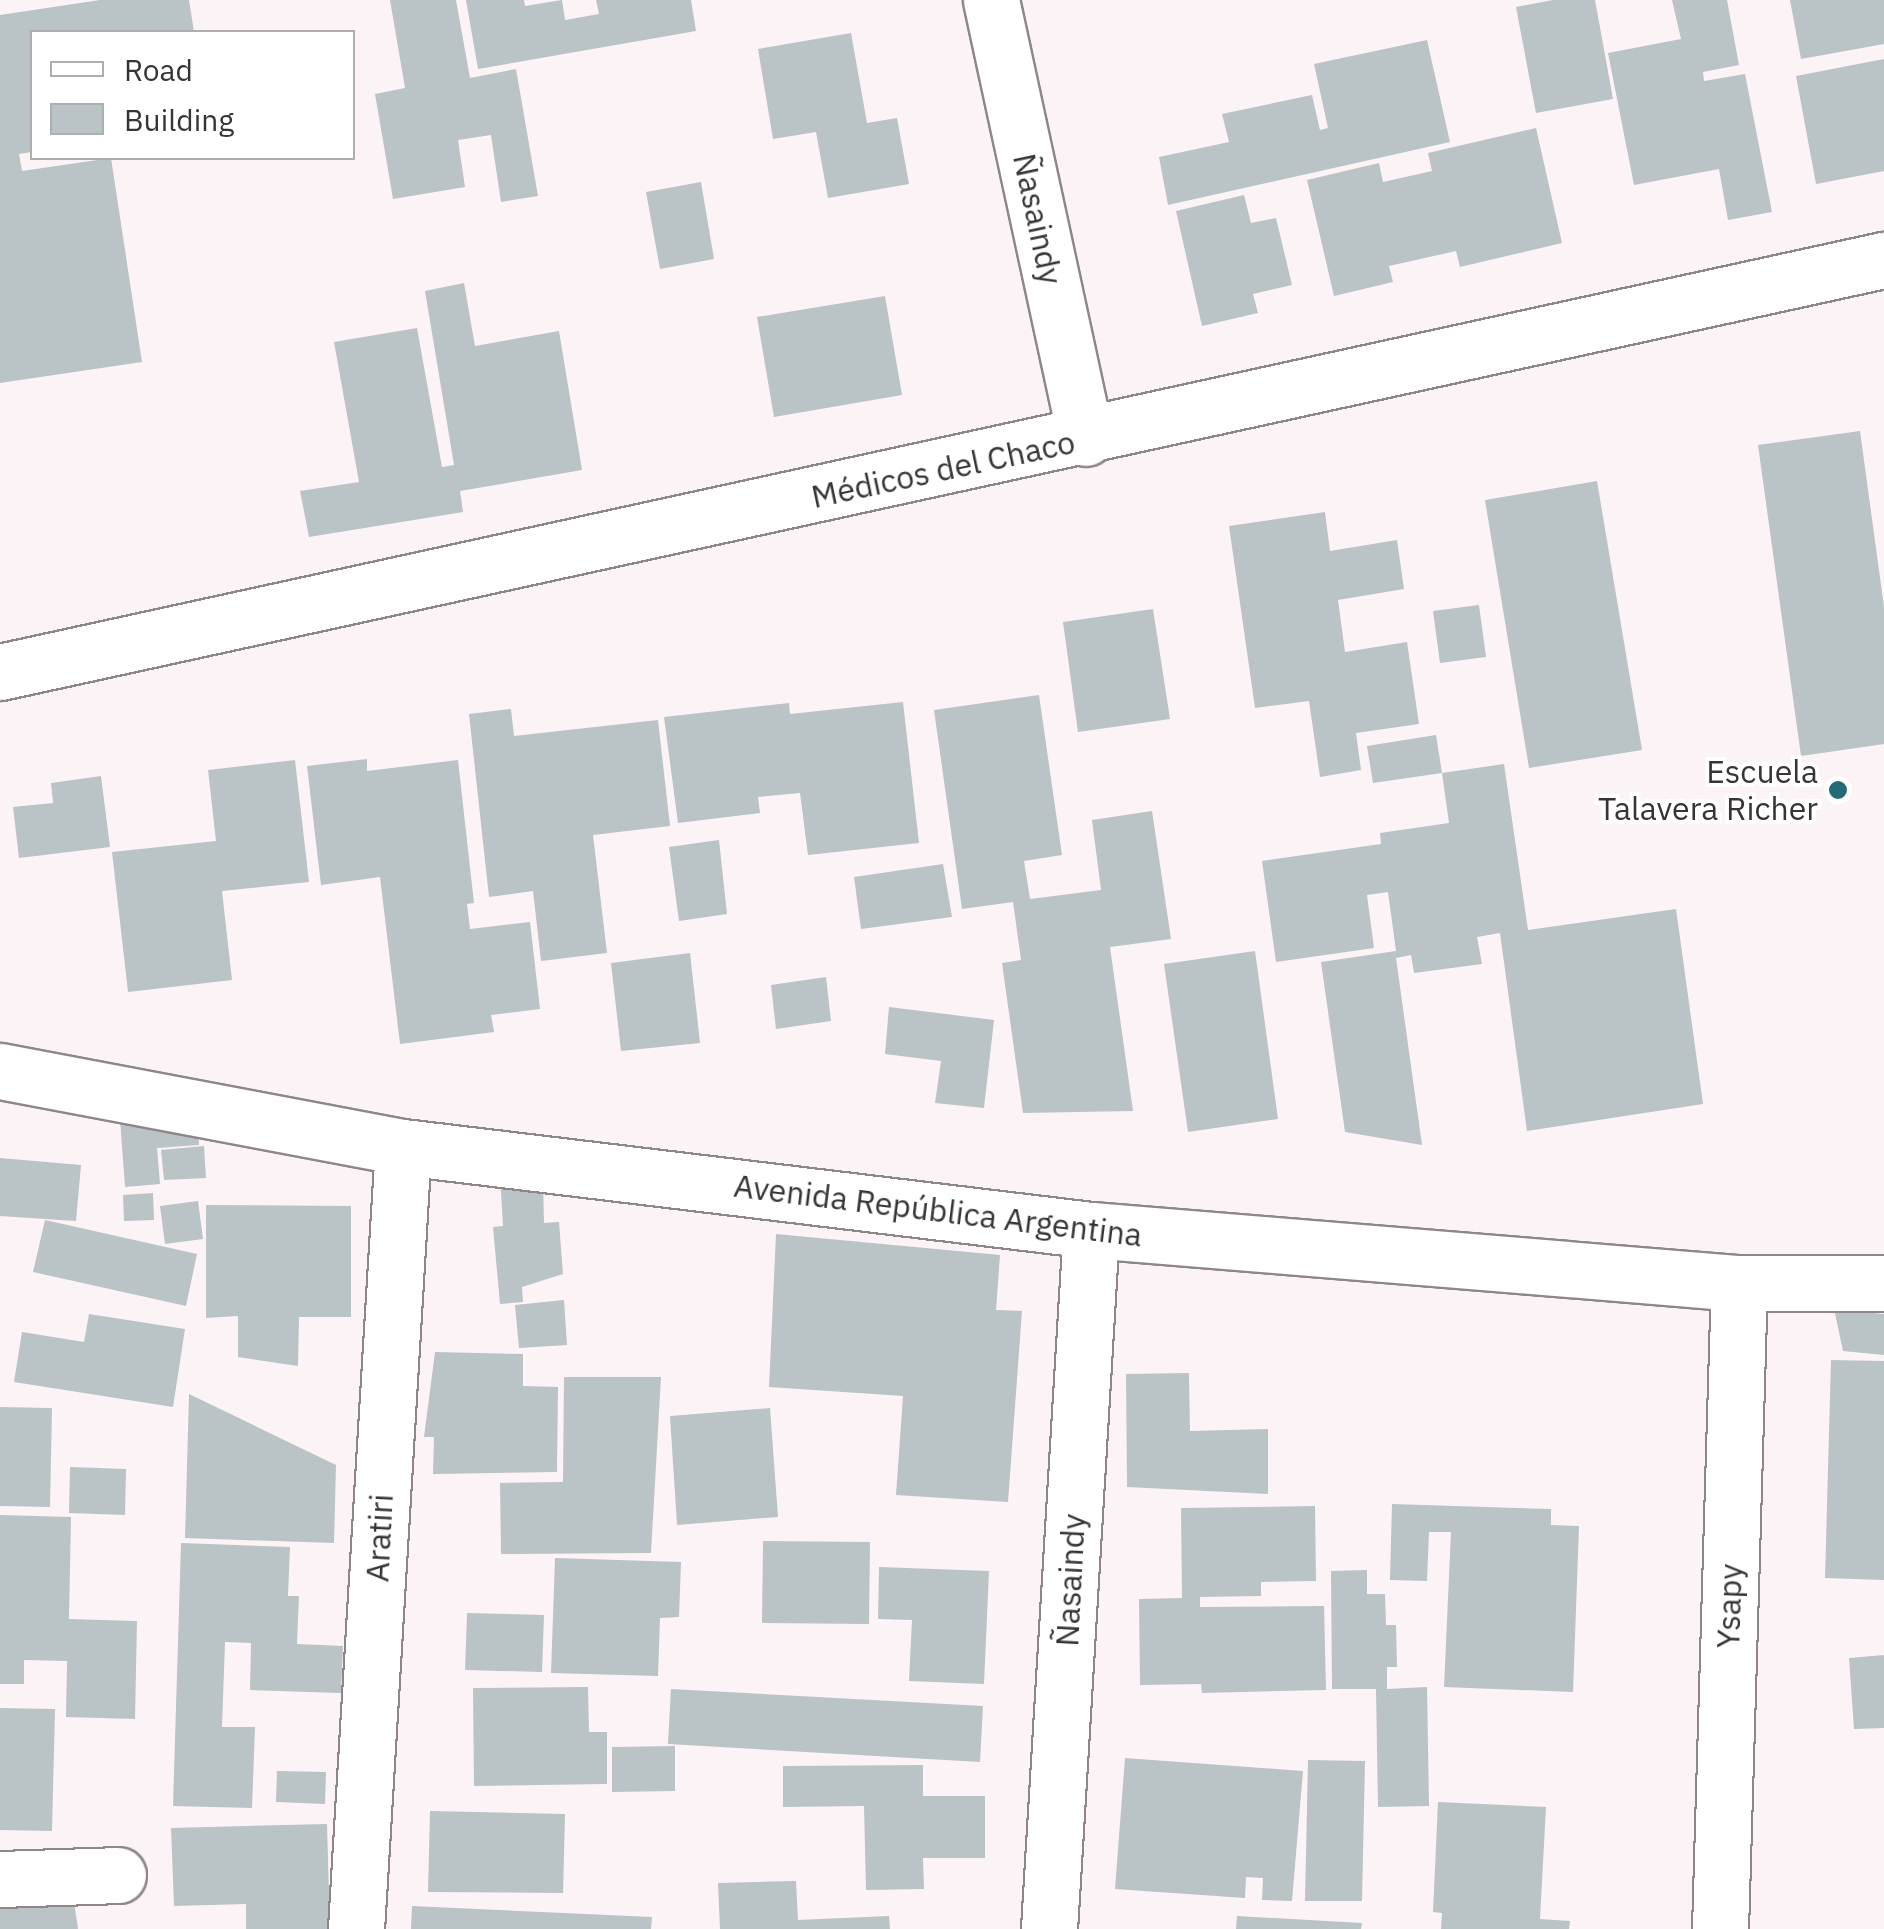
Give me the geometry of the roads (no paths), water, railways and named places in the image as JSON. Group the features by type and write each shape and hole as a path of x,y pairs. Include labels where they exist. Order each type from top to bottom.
{"main road":[{"name":"Ñasaindy","path":"990,0 1086,438"},
{"name":"Médicos del Chaco","path":"0,672 1086,438 1884,260"},
{"name":"Avenida República Argentina","path":"0,1070 403,1146 1091,1230 1738,1283 1884,1283"},
{"name":"Aratiri","path":"356,1929 403,1146"},
{"name":"Ñasaindy","path":"1049,1929 1091,1230"},
{"name":"Ysapy","path":"1720,1929 1738,1283"},
{"path":"0,1879 118,1875"}],"place":[{"name":"Escuela Talavera Richer","path":"1838,790"}]}
